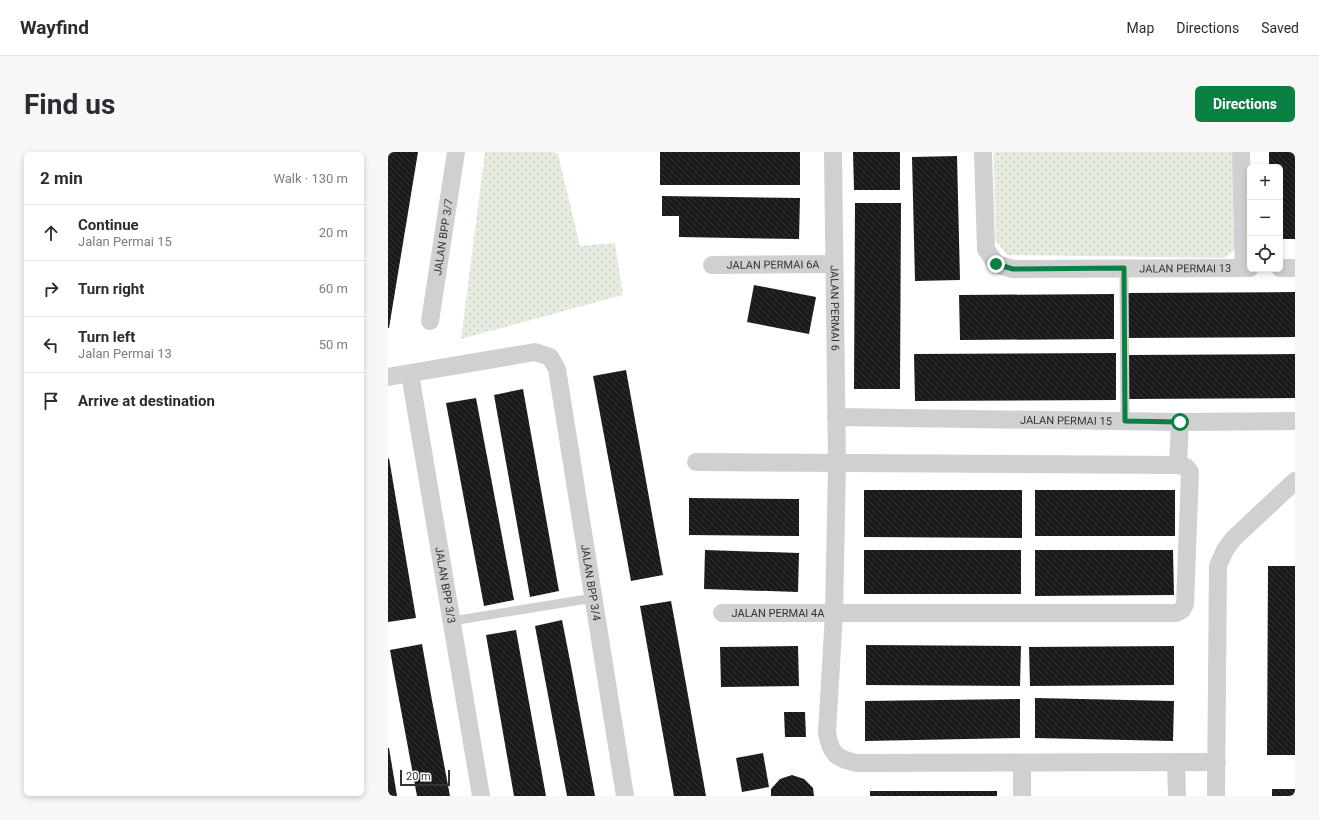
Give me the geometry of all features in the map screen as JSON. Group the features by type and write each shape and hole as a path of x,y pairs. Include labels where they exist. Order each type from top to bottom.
{"street":[{"name":"JALAN BPP 3/7","path":"430,321 456,152"},
{"name":"JALAN PERMAI 6","path":"833,152 837,464 834,614 827,732 829,744 835,754 846,761 857,763 1217,762"},
{"name":"JALAN PERMAI 13","path":"984,152 986,249 996,264 1013,269 1247,268"},
{"path":"1241,152 1247,268"},
{"name":"JALAN PERMAI 6A","path":"712,265 834,264"},
{"path":"1283,268 1295,268"},
{"name":"JALAN BPP 3/4","path":"410,374 535,352 550,357 557,369 625,796"},
{"path":"388,377 410,374"},
{"name":"JALAN BPP 3/3","path":"410,374 481,796"},
{"name":"JALAN PERMAI 15","path":"836,417 1180,422 1295,421"},
{"path":"696,462 1178,465 1180,422"},
{"name":"JALAN PERMAI 4A","path":"722,613 1176,613 1182,610 1185,604 1190,472 1186,467 1178,465"},
{"path":"1216,796 1218,566 1225,550 1233,538 1295,481"},
{"path":"1022,762 1022,796"},
{"path":"1176,762 1177,796"}],"lane":[{"path":"1124,268 1125,421"},
{"path":"452,621 593,598"}],"shaded area":[{"path":"485,152 554,152 558,154 580,246 615,243 623,295 461,339"},
{"path":"994,152 1235,152 1235,250 1225,258 1007,255 995,240"}],"building":[{"path":"388,152 418,152 389,328 388,328"},
{"path":"660,152 800,152 800,185 660,185"},
{"path":"853,152 900,152 900,190 854,190"},
{"path":"1269,152 1295,152 1295,239 1283,239 1283,164 1269,164"},
{"path":"957,156 960,280 915,281 912,157"},
{"path":"662,196 800,198 799,239 679,237 679,216 662,216"},
{"path":"855,203 901,203 900,389 854,389"},
{"path":"754,285 816,297 809,334 747,322"},
{"path":"1295,292 1295,337 1127,338 1127,293"},
{"path":"1114,294 1114,339 960,340 959,295"},
{"path":"1116,353 1116,400 915,401 914,354"},
{"path":"1295,354 1295,398 1128,399 1127,355"},
{"path":"626,370 663,575 631,581 593,376"},
{"path":"523,389 559,591 530,597 494,395"},
{"path":"476,398 514,600 484,606 446,403"},
{"path":"389,458 416,618 388,622 388,459"},
{"path":"864,490 1022,490 1022,538 864,537"},
{"path":"1035,490 1175,490 1175,536 1035,536"},
{"path":"689,498 799,499 799,536 689,535"},
{"path":"705,550 799,553 798,592 704,589"},
{"path":"864,550 1021,550 1021,594 864,594"},
{"path":"1035,550 1173,550 1174,595 1035,596"},
{"path":"1268,566 1295,566 1295,755 1267,755"},
{"path":"671,601 706,796 674,796 640,606"},
{"path":"562,620 595,796 567,796 535,626"},
{"path":"516,630 546,796 514,796 486,635"},
{"path":"422,644 450,796 417,796 393,667 390,650"},
{"path":"866,645 1021,646 1020,686 866,685"},
{"path":"798,646 799,686 721,687 720,647"},
{"path":"1174,646 1174,685 1030,686 1029,647"},
{"path":"1035,698 1174,701 1173,741 1035,738"},
{"path":"1020,699 1020,738 865,741 865,701"},
{"path":"784,712 805,712 806,737 785,737"},
{"path":"389,748 397,796 388,796"},
{"path":"763,753 769,787 742,792 736,758"},
{"path":"792,775 804,779 813,788 814,796 771,796 771,789 780,779"},
{"path":"1272,789 1295,789 1295,796 1272,796"},
{"path":"870,791 997,791 997,796 870,796"}],"route":[{"path":"996,264 1013,269 1124,268 1125,421 1180,422"}]}
